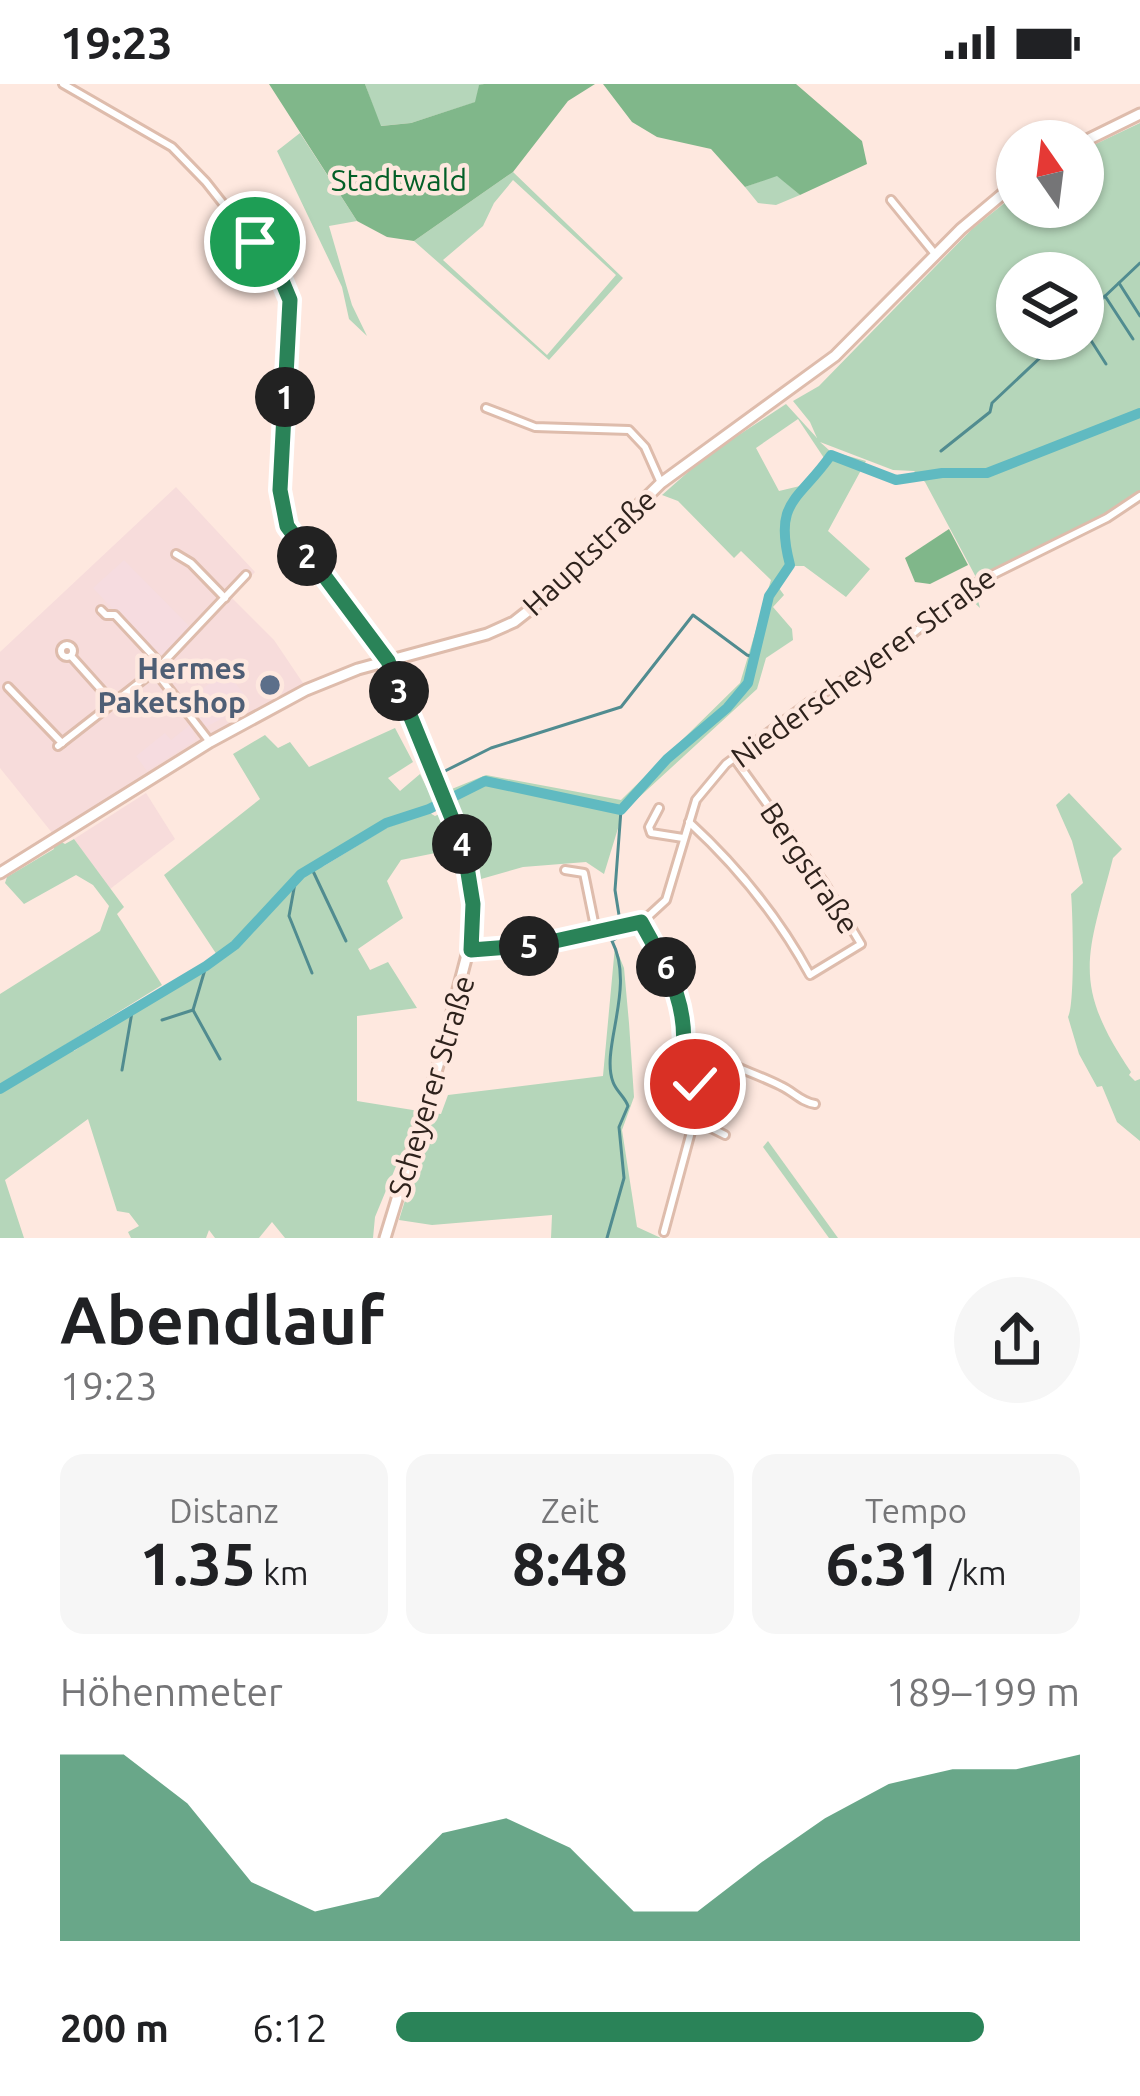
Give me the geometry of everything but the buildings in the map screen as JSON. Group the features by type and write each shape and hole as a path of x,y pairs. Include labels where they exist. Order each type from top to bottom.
{"main road":[{"path":"1104,132 1140,114"},
{"name":"Hauptstraße","path":"0,873 210,742 317,685 514,622 661,484 835,356 935,254 996,200"},
{"name":"Scheyerer Straße","path":"385,1238 471,950 471,886 464,848 388,661"}],"street":[{"path":"63,84 172,147 206,182 280,276 290,312 280,490 287,526 388,661"},
{"path":"891,200 935,254"},
{"path":"486,408 545,428 629,430 645,448 661,484"},
{"name":"Niederscheyerer Straße","path":"641,922 666,901 688,821 712,776 848,675 901,643 974,585 1140,496"},
{"path":"176,554 225,598"},
{"path":"8,687 60,745 158,668 246,574"},
{"path":"101,610 115,615 156,659 210,742"},
{"path":"71,656 114,704"},
{"name":"Bergstraße","path":"688,821 742,874 789,937 810,975 861,944 825,884 734,758"},
{"path":"659,808 649,827 651,833 683,838"},
{"path":"565,870 584,873 596,932"},
{"path":"471,950 537,945 641,922 676,990 687,1035 681,1067 695,1084 695,1117 664,1232"},
{"path":"687,1035 733,1068 815,1104"},
{"path":"695,1084 735,1095"},
{"path":"695,1117 725,1135"}],"shaded area":[{"path":"176,487 255,572 232,598 274,640 305,686 200,741 53,834 0,768 0,652"},
{"path":"124,560 193,630 163,655 155,654 93,588"},
{"path":"226,671 251,703 204,728 185,702"},
{"path":"191,724 196,740 147,771 136,756 165,733 171,740"},
{"path":"146,793 175,839 110,889 74,839"}],"green space":[{"name":"Stadtwald","path":"269,84 365,84 381,126 411,123 475,102 479,85 484,84 595,84 568,101 513,172 414,241 387,237 357,221"},
{"path":"365,84 484,84 479,86 476,102 411,123 380,126"},
{"path":"603,84 796,84 862,141 867,164 800,195 777,176 745,187 711,149 657,137 632,122"},
{"path":"1140,123 1140,496 974,585 980,608 964,593 978,581 925,482 914,471 893,470 820,442 830,451 866,461 828,531 870,569 846,597 804,566 790,566 776,584 784,595 773,607 792,629 793,640 766,658 757,689 623,812 604,874 586,862 523,867 474,881 472,859 442,793 486,775 621,800 740,683 771,580 741,551 734,558 678,501 662,495 705,457 786,404 817,438 793,401 819,386 996,210 996,228 1104,228 1104,140","holes":["798,419 824,458 800,486 779,491 756,448"]},
{"path":"300,133 357,221 329,226 352,305 367,336 349,319 342,287 277,151"},
{"path":"513,172 623,278 549,360 414,241","holes":["513,180 616,275 547,355 443,260 483,226"]},
{"path":"777,175 800,195 776,205 758,203 745,187"},
{"path":"949,529 968,565 930,584 915,582 905,558"},
{"path":"395,728 413,762 388,778 400,791 420,774 435,804 389,819 301,872 324,866 388,827 430,813 444,812 460,848 401,860 387,881 403,918 358,949 370,970 388,962 417,1008 357,1016 357,1101 419,1111 403,1159 399,1159 375,1217 373,1238 285,1238 272,1222 259,1238 215,1238 209,1230 206,1238 131,1238 128,1232 139,1226 129,1213 117,1211 88,1119 5,1180 24,1238 0,1238 0,994 100,931 109,906 93,885 76,875 24,904 5,883 7,877 54,849 52,843 74,839 124,907 117,914 162,985 65,1045 74,1051 217,955 164,875 260,799 233,754 265,735 278,748 290,742 309,767"},
{"path":"1069,793 1122,849 1113,858 1090,968 1099,1014 1129,1075 1140,1079 1140,1141 1117,1122 1102,1086 1097,1087 1079,1054 1068,1017 1073,978 1071,894 1083,883 1056,805"},
{"path":"615,946 624,968 629,1023 634,1097 622,1130 637,1227 661,1238 551,1238 552,1215 432,1225 399,1220 432,1113 441,1114 448,1095 603,1076"},
{"path":"768,1141 838,1238 829,1238 763,1147"}],"waterway":[{"path":"1104,297 1140,263"},
{"path":"1119,283 1140,316"},
{"path":"1105,296 1133,339"},
{"path":"941,451 990,412 992,403 1038,360"},
{"path":"1103,360 1106,364"},
{"path":"0,1089 206,966 235,945 301,874 386,823 429,809 485,781 621,810 748,683 769,596 790,565 787,514 831,455 896,480 987,473 1140,413"},
{"path":"441,773 491,748 621,707 693,615 756,658"},
{"path":"607,1238 624,1178 619,1127 628,1106 614,1085 610,1068 620,978 612,941 622,934 615,890 621,810"},
{"path":"312,869 346,941"},
{"path":"295,883 289,916 312,973"},
{"path":"206,966 193,1010 220,1059"},
{"path":"162,1020 193,1010"},
{"path":"122,1070 132,1012"}],"place":[{"name":"Hermes Paketshop","path":"270,685"}],"route":[{"path":"255,242 280,276 290,300 280,490 287,526 385,654 464,848 473,904 471,950 537,945 641,922 676,990 687,1035 681,1067 695,1084"}]}
